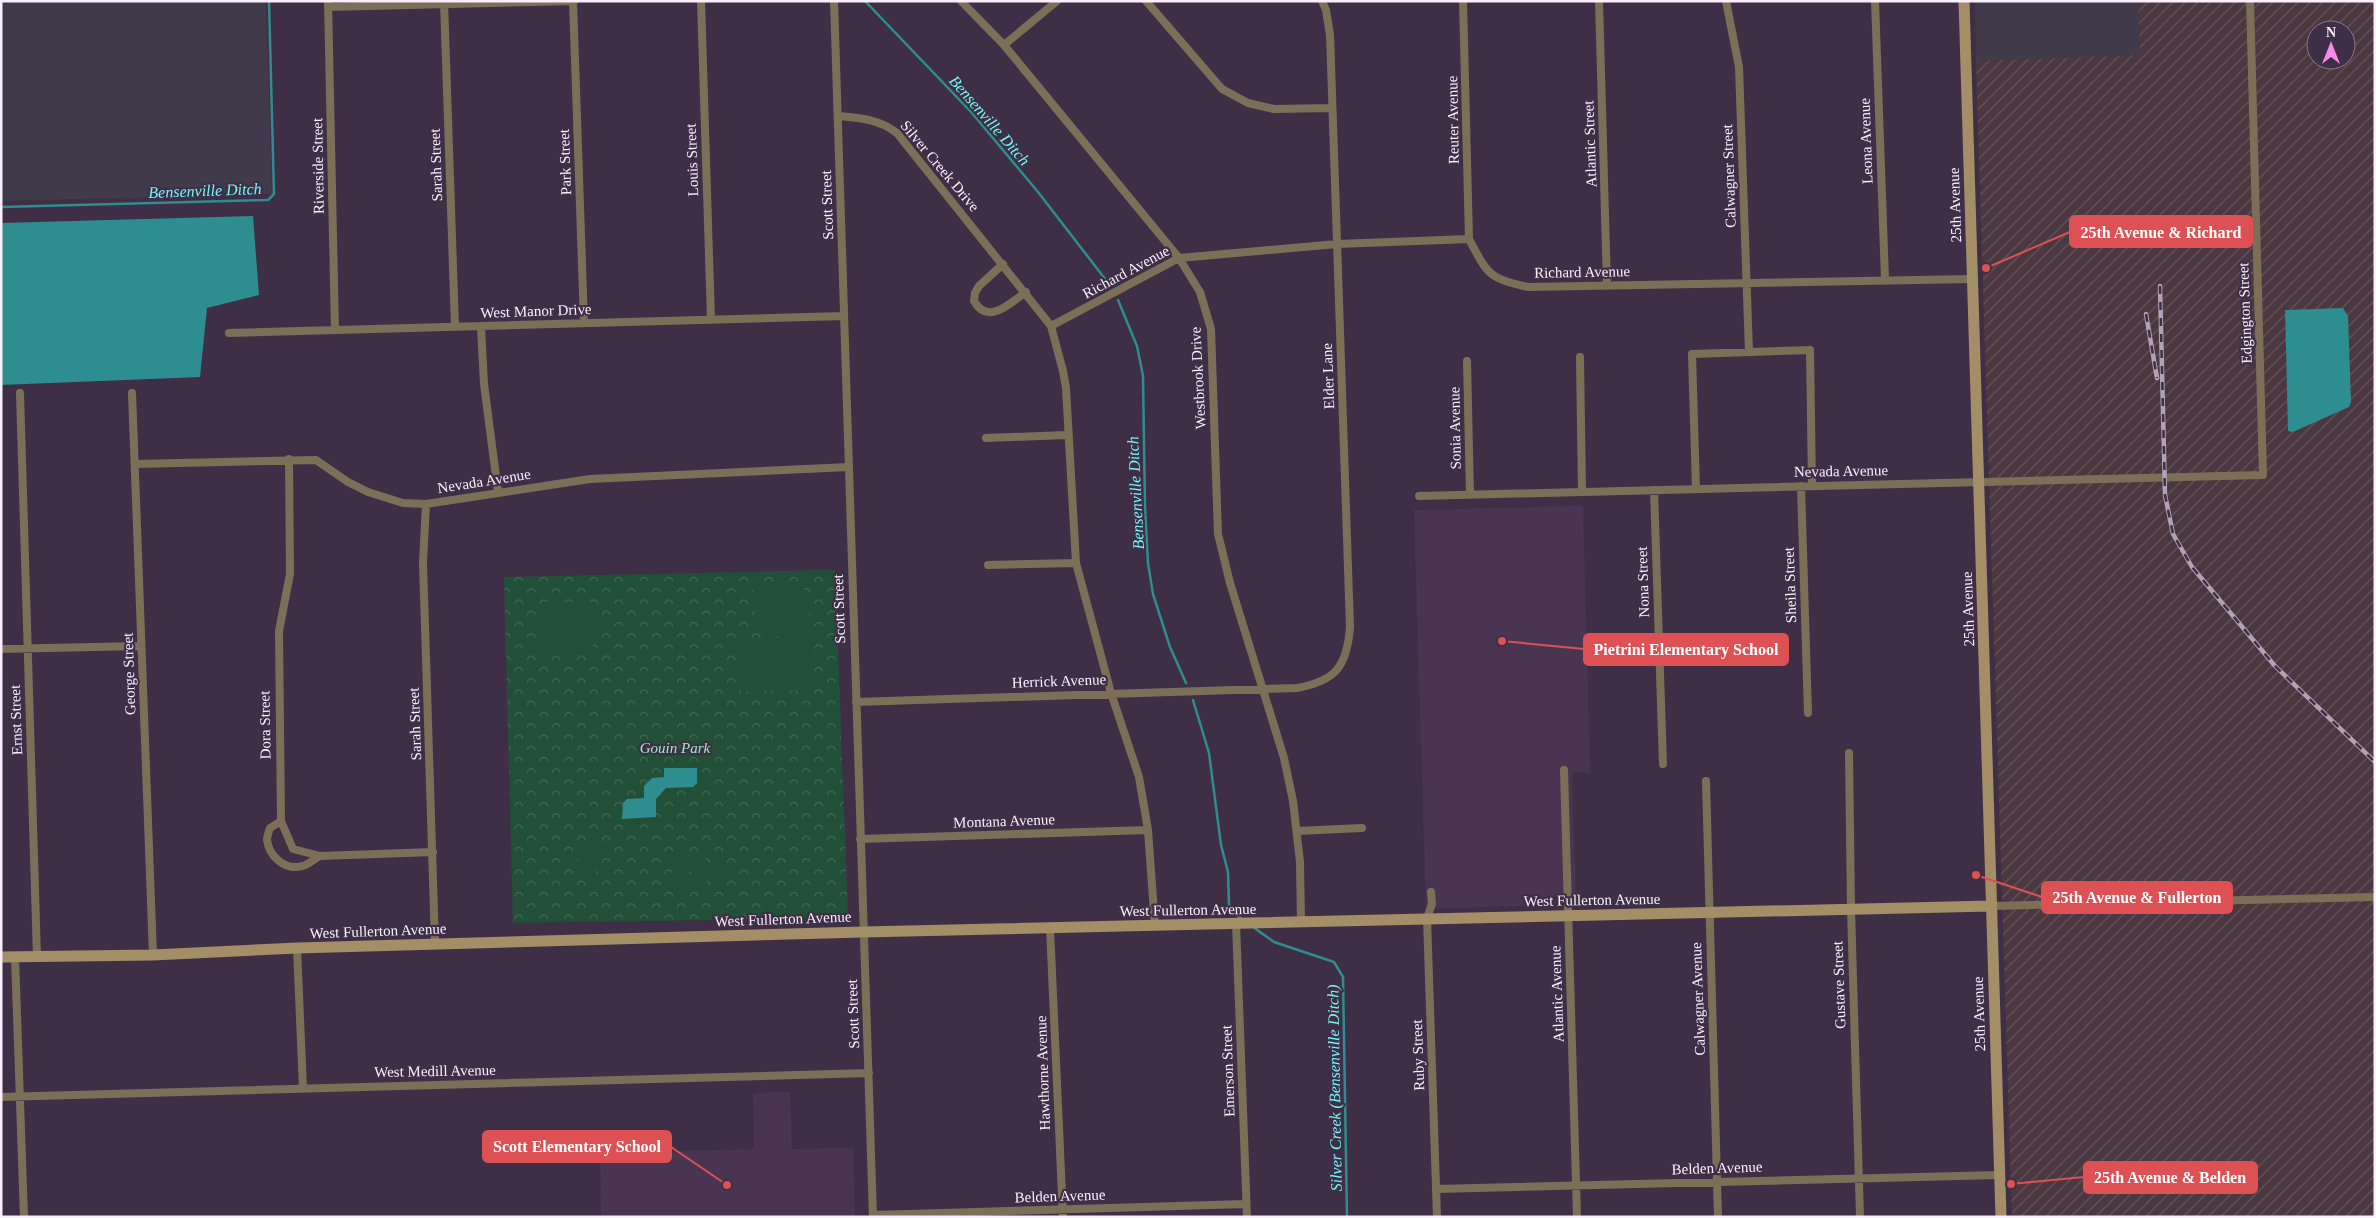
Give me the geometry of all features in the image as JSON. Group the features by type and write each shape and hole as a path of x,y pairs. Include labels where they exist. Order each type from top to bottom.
{"street":[{"path":"328,4 573,1"},
{"name":"Park Street","path":"573,1 584,323"},
{"name":"Louis Street","path":"701,1 711,319"},
{"name":"Scott Street","path":"834,1 863,932 874,1216"},
{"name":"Westbrook Drive","path":"961,1 1004,45 1179,258 1200,292 1211,329 1218,534 1230,583 1284,758 1297,831 1300,862 1301,922"},
{"path":"1004,45 1058,1"},
{"path":"1146,1 1222,89 1248,103 1274,109 1332,108"},
{"name":"Elder Lane","path":"1263,689 1297,688 1322,682 1333,675 1340,666 1348,647 1350,627 1330,35 1326,10 1322,1"},
{"name":"Reuter Avenue","path":"1463,1 1469,239"},
{"name":"Atlantic Street","path":"1599,1 1607,286"},
{"name":"Calwagner Street","path":"1726,1 1739,67 1749,352"},
{"name":"Leona Avenue","path":"1875,1 1884,279"},
{"name":"25th Avenue","path":"1964,1 2000,1217"},
{"name":"Edgington Street","path":"2250,1 2263,475"},
{"name":"Sarah Street","path":"444,3 455,327"},
{"name":"Riverside Street","path":"328,4 336,330"},
{"name":"Silver Creek Drive","path":"838,116 875,121 886,125 898,133 1026,292 1051,326 1063,371 1076,563 1111,693 1139,777 1148,830 1155,926"},
{"name":"Richard Avenue","path":"1051,326 1179,258 1337,244 1469,239 1481,262 1494,278 1528,287 1884,279 1973,279"},
{"path":"1003,264 977,289 974,301 978,307 990,313 998,312 1026,292"},
{"name":"West Manor Drive","path":"229,333 844,316"},
{"path":"481,327 484,384 498,492"},
{"path":"1696,489 1692,354 1810,350 1812,486"},
{"path":"1580,357 1582,492"},
{"name":"Sonia Avenue","path":"1467,361 1470,494"},
{"name":"Ernst Street","path":"20,393 37,957"},
{"name":"George Street","path":"132,393 153,954"},
{"path":"986,438 1067,436"},
{"name":"Nevada Avenue","path":"135,464 288,459 316,460 348,482 387,499 403,503 426,504 590,479 849,467"},
{"name":"Dora Street","path":"288,459 290,574 279,631 281,821 293,849 320,856 433,852"},
{"name":"Nevada Avenue","path":"1419,496 2263,475"},
{"name":"Sheila Street","path":"1802,486 1808,713"},
{"name":"Nona Street","path":"1654,490 1663,764"},
{"name":"Sarah Street","path":"426,504 423,563 435,944"},
{"path":"988,565 1076,563"},
{"path":"1,649 141,646"},
{"name":"Herrick Avenue","path":"856,702 1263,689"},
{"name":"Gustave Street","path":"1849,752 1851,909 1860,1217"},
{"name":"Atlantic Avenue","path":"1564,770 1577,1217"},
{"name":"Calwagner Avenue","path":"1706,781 1718,1217"},
{"path":"281,821 270,828 268,840 274,858 286,866 294,867 303,866 320,856"},
{"path":"1297,831 1362,828"},
{"name":"Montana Avenue","path":"860,839 1148,830"},
{"name":"Ruby Street","path":"1431,892 1432,904 1427,918 1437,1217"},
{"name":"West Fullerton Avenue","path":"1,957 863,932 2375,897"},
{"name":"Emerson Street","path":"1237,924 1247,1217"},
{"name":"Hawthorne Avenue","path":"1050,928 1062,1213"},
{"path":"298,948 303,1088"},
{"path":"15,957 24,1217"},
{"name":"West Medill Avenue","path":"1,1097 869,1073"},
{"name":"Belden Avenue","path":"1436,1189 1999,1175"},
{"name":"Belden Avenue","path":"874,1216 1062,1213 1246,1204"}],"shaded area":[{"path":"1,1 266,1 272,194 1,201"},
{"path":"1975,1 2138,1 2140,55 1976,61"},
{"path":"2138,1 2375,1 2375,1217 2012,1217 1976,61 2140,55"},
{"path":"253,216 259,295 207,308 200,377 1,385 1,223"},
{"path":"2343,308 2348,316 2351,402 2349,407 2293,432 2288,431 2285,310"},
{"path":"1583,506 1590,773 1572,772 1576,904 1426,909 1414,510"},
{"path":"664,768 697,768 697,783 693,787 666,788 656,799 656,817 622,819 623,803 627,799 644,798 644,786 652,778 664,777"},
{"path":"790,1092 792,1149 853,1148 855,1217 601,1217 600,1153 754,1149 753,1093"}],"green space":[{"name":"Gouin Park","path":"835,570 848,918 513,923 504,577"},
{"path":"801,585 808,593 811,638 783,638 764,631 756,618 753,588"},
{"path":"545,602 597,602 598,633 595,642 590,648 574,654 538,655 539,608"},
{"path":"809,640 811,690 741,692 739,642"},
{"path":"591,840 608,851 591,880 573,869"},
{"path":"687,855 688,889 672,889 672,856"},
{"path":"691,855 706,855 707,888 691,889"},
{"path":"710,855 725,855 726,888 711,888"}],"waterway":[{"name":"Bensenville Ditch","path":"1,207 268,200 274,194 269,1"},
{"name":"Bensenville Ditch","path":"865,1 972,113 1038,192 1109,284"},
{"name":"Bensenville Ditch","path":"1118,300 1137,346 1143,376 1145,507 1148,563 1153,594 1170,647 1186,683"},
{"name":"Silver Creek (Bensenville Ditch)","path":"1193,700 1209,753 1221,845 1228,872 1229,905 1234,913 1242,919"},
{"name":"Silver Creek (Bensenville Ditch)","path":"1253,927 1274,942 1334,962 1343,977 1347,1217"}],"railway":[{"path":"2160,286 2165,495 2173,534 2192,567 2275,666 2375,762"},
{"path":"2146,314 2157,378"}],"place":[{"name":"25th Avenue & Richard","path":"1986,268"},
{"name":"Pietrini Elementary School","path":"1502,641"},
{"name":"25th Avenue & Fullerton","path":"1976,875"},
{"name":"25th Avenue & Belden","path":"2011,1184"},
{"name":"Scott Elementary School","path":"727,1185"}]}
